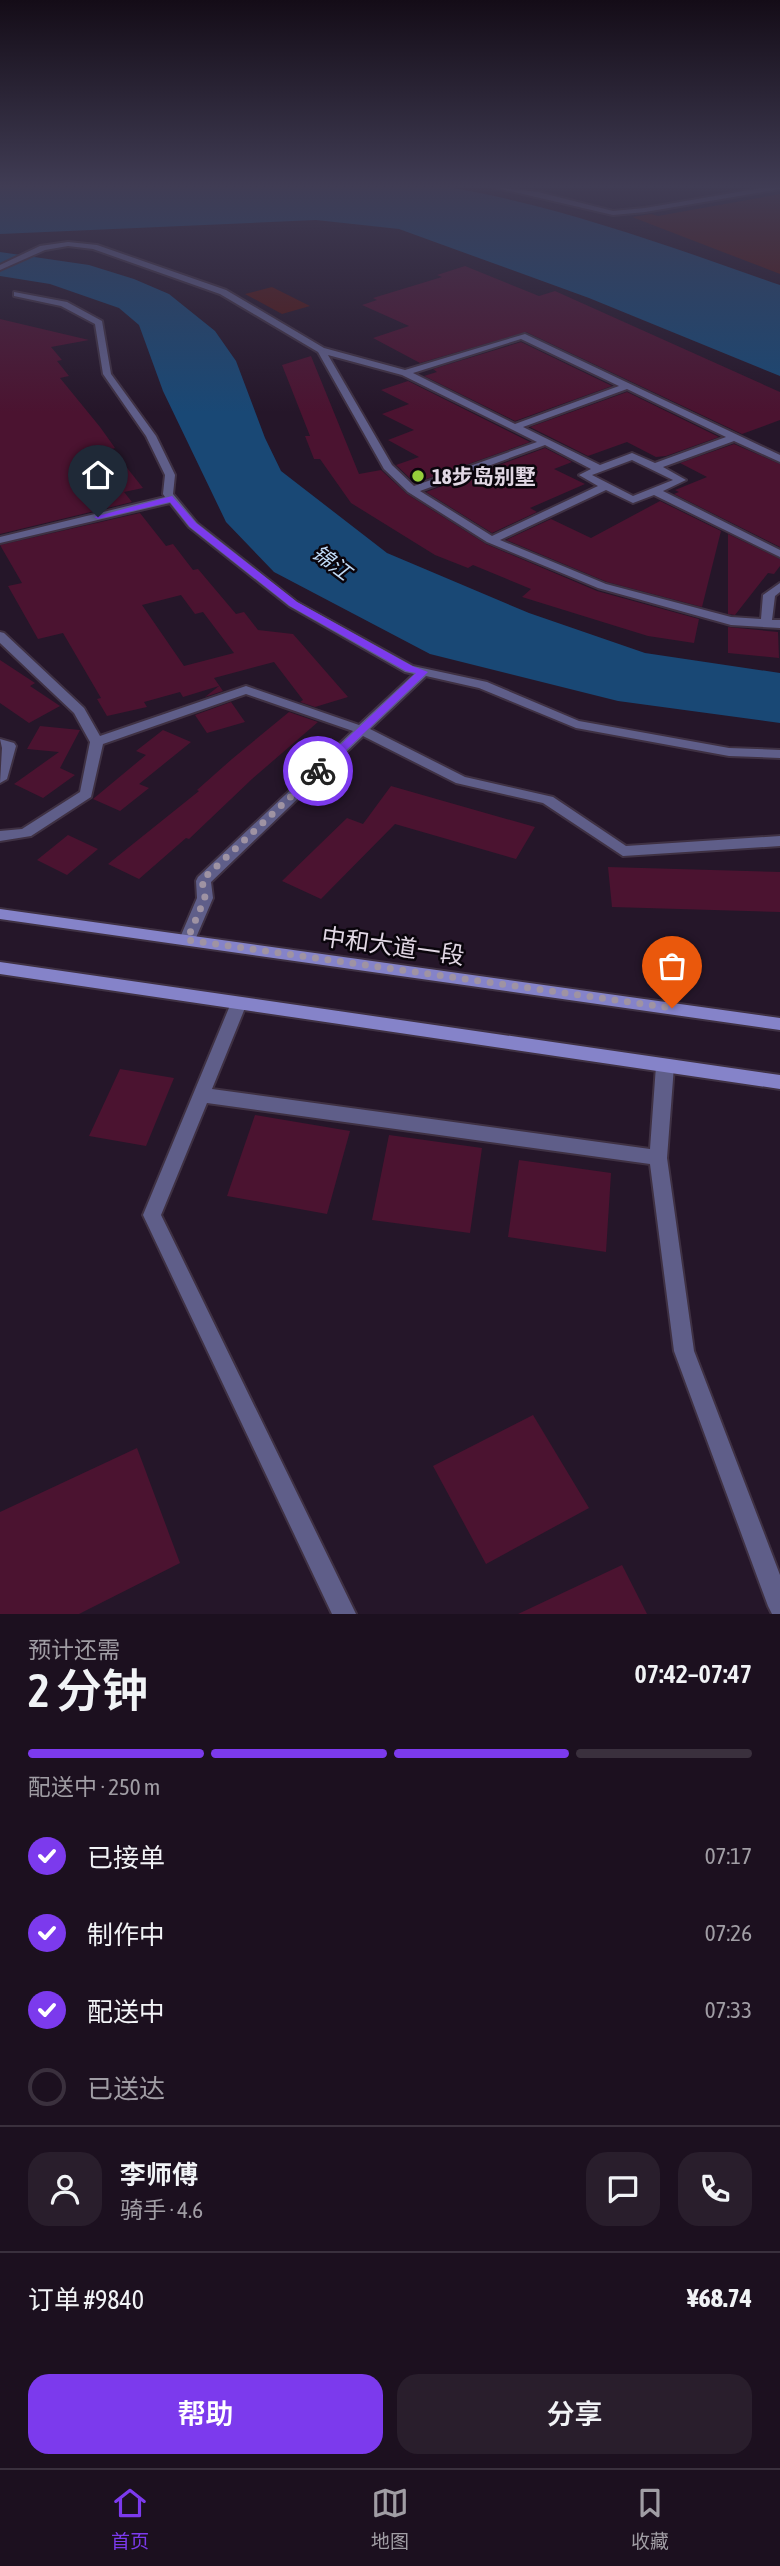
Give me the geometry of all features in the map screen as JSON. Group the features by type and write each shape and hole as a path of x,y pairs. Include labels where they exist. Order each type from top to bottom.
{"main road":[{"name":"中和大道一段","path":"0,914 780,1024"},
{"path":"0,968 780,1082"}],"street":[{"path":"138,262 223,292 321,350 405,373 600,468"},
{"path":"18,294 64,304 99,323 107,374 151,436 170,475 168,494 193,525 293,604 409,669 483,685 576,724 729,752 780,754"},
{"path":"405,373 522,336 780,459"},
{"path":"321,350 388,467 412,491 491,540 602,586 732,621 780,624"},
{"path":"515,427 627,386"},
{"path":"654,467 734,437"},
{"path":"412,491 545,442"},
{"path":"632,456 654,467 681,480 633,500 584,475 632,456"},
{"path":"491,540 606,486"},
{"path":"655,491 780,554"},
{"path":"0,540 172,499"},
{"path":"766,623 769,594 780,586"},
{"path":"0,636 79,711 97,741 86,794 26,833 0,836"},
{"path":"187,940 205,898 202,880 423,672"},
{"path":"97,741 246,690 362,730 461,780 548,800 623,851 780,841"},
{"path":"0,743 9,746 0,779"},
{"path":"239,1003 152,1215 344,1614"},
{"path":"665,1066 658,1158 684,1351 780,1606"},
{"path":"202,1095 658,1158"}],"shaded area":[{"path":"750,262 780,262 780,274"},
{"path":"272,287 310,306 282,314 245,294"}],"water":[{"name":"锦江","path":"0,262 71,262 134,279 169,294 215,331 236,361 265,438 281,471 387,553 529,613 645,653 780,673 780,723 618,701 430,654 274,572 226,522 163,391 139,325 119,308 50,284 0,276"},
{"path":"491,262 715,262 780,285 780,376 589,298"}],"building":[{"path":"465,266 539,296 555,291 780,392 780,420 742,434 526,332 420,363 373,338 409,326 362,305 377,300 373,298 442,277 437,275"},
{"path":"0,319 89,340 51,347 62,360 57,361 69,376 60,378 100,427 115,448 112,449 143,488 124,492 132,502 0,534"},
{"path":"521,342 612,386 515,421 424,376 437,372 433,369"},
{"path":"311,356 359,474 381,470 407,494 486,544 597,591 699,619 694,643 648,636 522,597 531,589 473,565 468,568 435,555 351,503 320,459 314,459 305,436 310,436 282,365"},
{"path":"408,381 530,442 415,483 396,465 419,457 388,440 414,430 382,414 409,404 381,390"},
{"path":"627,392 719,437 666,456 656,457 627,442 588,456 530,427"},
{"path":"734,444 780,464 780,547 674,494 679,492 675,490 707,477 680,463"},
{"path":"545,448 572,462 554,469 585,484 530,508 537,512 492,533 426,492"},
{"path":"660,501 721,531 702,607 607,582 506,540 551,519 591,538"},
{"path":"140,513 166,546 173,544 193,570 198,569 236,614 244,612 258,630 293,634 348,697 315,707 300,702 303,700 274,662 214,678 223,691 205,697 219,686 183,697 180,692 144,702 147,707 107,716 97,699 101,698 63,633 38,639 8,586 22,583 0,545","holes":["181,595 195,614 203,612 234,653 184,666 142,605"]},
{"path":"728,534 780,559 780,566 774,574 768,573 735,615 728,614"},
{"path":"728,627 778,632 779,658 728,653"},
{"path":"0,660 35,683 30,686 60,706 29,723 0,703"},
{"path":"231,702 245,722 207,733 195,715"},
{"path":"289,712 318,722 252,779 189,839 186,838 139,879 108,864 199,791 197,790 232,759"},
{"path":"40,726 80,730 60,768 75,775 43,798 14,784 59,752 27,749"},
{"path":"163,730 191,742 139,784 149,788 120,811 93,799 146,755 136,751"},
{"path":"391,786 535,827 516,859 395,824 321,899 282,881 347,818 363,824"},
{"path":"68,835 98,849 67,875 37,860"},
{"path":"608,867 780,872 780,912 612,907"},
{"path":"120,1069 174,1078 146,1146 89,1136"},
{"path":"255,1115 350,1131 327,1214 227,1196"},
{"path":"389,1135 482,1148 470,1233 372,1220"},
{"path":"519,1160 611,1173 606,1252 508,1237"},
{"path":"533,1415 589,1508 486,1564 433,1466"},
{"path":"137,1448 180,1563 79,1614 0,1614 0,1512"},
{"path":"622,1565 647,1614 518,1614"}],"way so far":[{"path":"318,771 202,880 205,898 187,940 672,1008"}],"place":[{"name":"18步岛别墅","path":"418,476"}],"route":[{"path":"98,517 172,499 193,525 293,604 409,669 423,672 318,771"}]}
